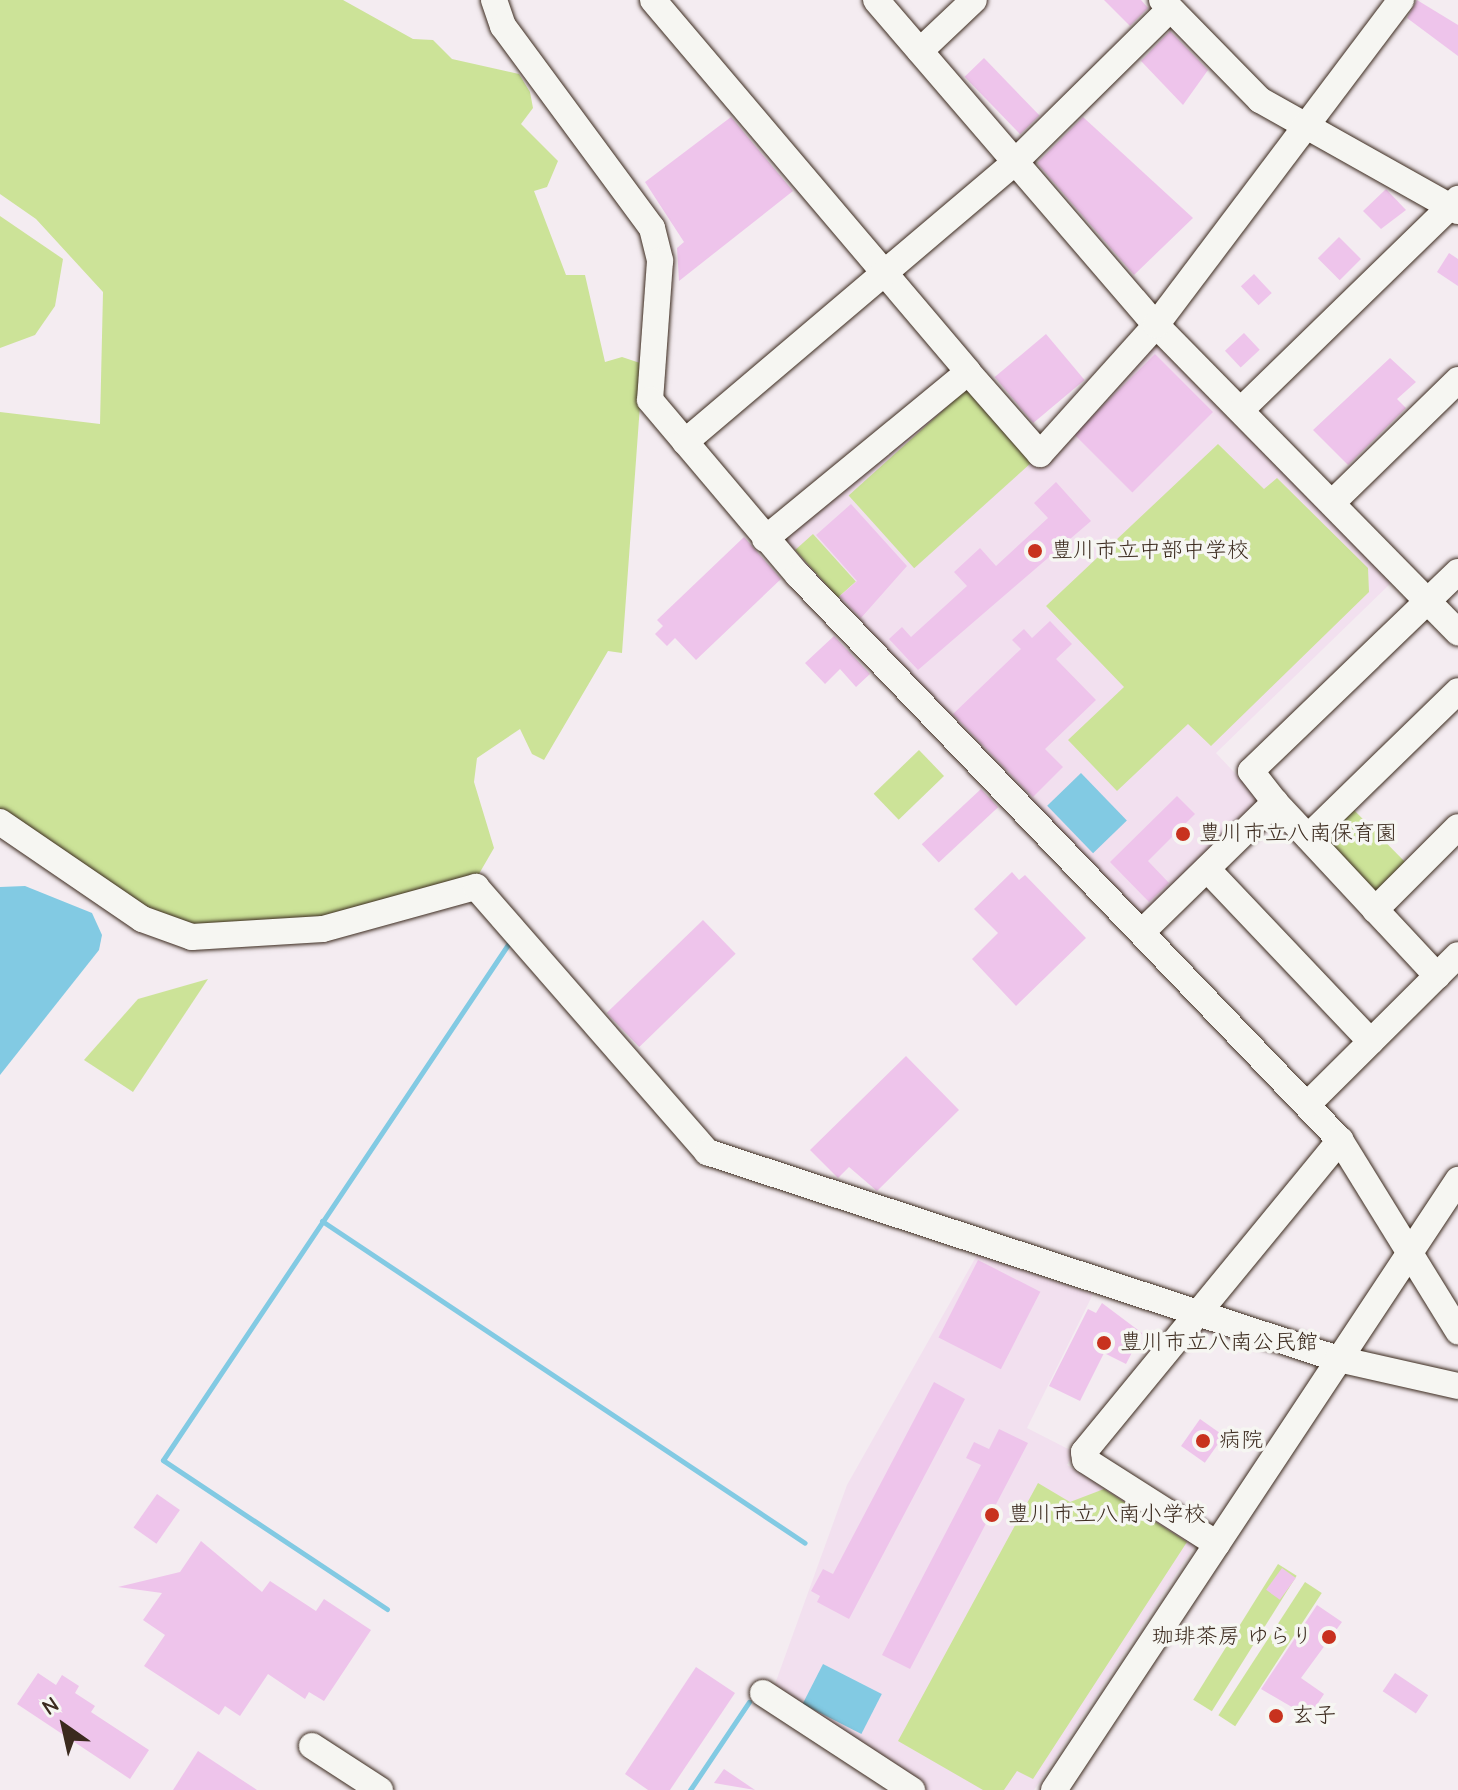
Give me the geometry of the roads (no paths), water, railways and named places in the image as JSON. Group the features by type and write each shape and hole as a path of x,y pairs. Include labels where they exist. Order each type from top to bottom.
{"street":[{"path":"494,0 503,26 652,228 660,261 650,400 765,539 1340,1140 1458,1331"},
{"path":"653,0 884,275 1040,454 1156,325 1308,133 1401,0"},
{"path":"876,0 1156,325 1458,632"},
{"path":"920,51 974,0"},
{"path":"685,442 1016,161 1166,4 1228,74 1308,133 1455,205 1241,410"},
{"path":"765,539 968,372"},
{"path":"1332,503 1458,380"},
{"path":"1437,976 1275,802 1251,771 1458,572"},
{"path":"1308,837 1458,691"},
{"path":"1143,931 1275,802"},
{"path":"0,822 142,919 192,937 323,929 476,887 707,1152 1338,1359 1458,1386"},
{"path":"1375,910 1458,827"},
{"path":"1207,869 1371,1042"},
{"path":"1308,1104 1458,955"},
{"path":"1217,1544 1085,1460 1084,1452 1194,1310 1340,1140"},
{"path":"1054,1790 1458,1180"},
{"path":"763,1693 912,1790"},
{"path":"312,1746 380,1790"}],"water":[{"path":"1081,773 1127,820 1093,853 1047,806"},
{"path":"25,886 92,913 102,935 99,950 0,1075 0,887"},
{"path":"823,1664 882,1694 861,1734 803,1704"}],"waterway":[{"path":"387,1609 163,1460 511,940"},
{"path":"322,1221 805,1543"},
{"path":"690,1790 749,1702"}],"place":[{"name":"豊川市立中部中学校","path":"1035,551"},
{"name":"豊川市立八南保育園","path":"1183,834"},
{"name":"豊川市立八南公民館","path":"1104,1343"},
{"name":"病院","path":"1203,1441"},
{"name":"豊川市立八南小学校","path":"992,1515"},
{"name":"珈琲茶房 ゆらり","path":"1329,1637"},
{"name":"玄子","path":"1276,1716"}]}
